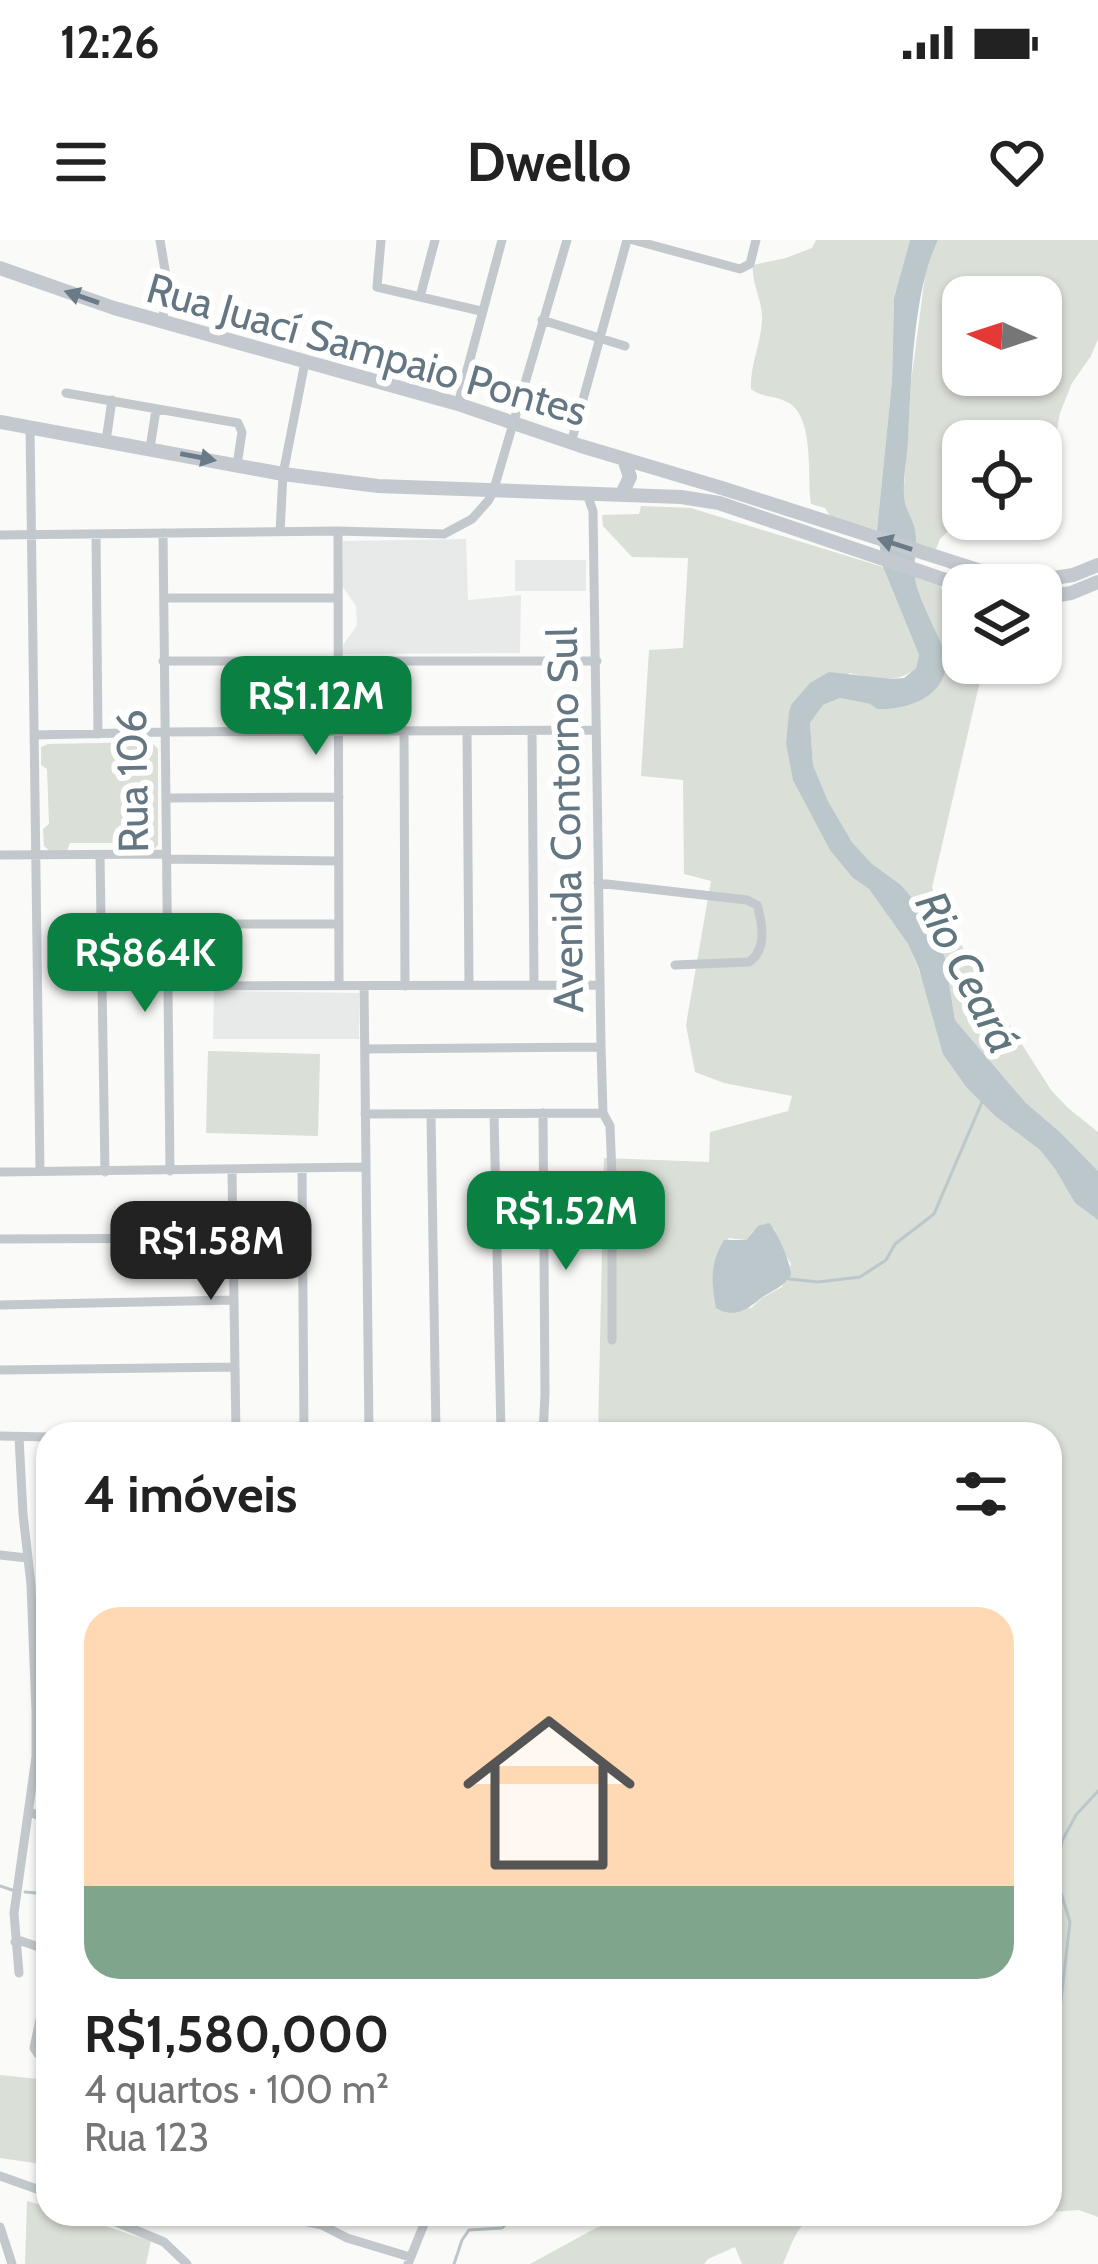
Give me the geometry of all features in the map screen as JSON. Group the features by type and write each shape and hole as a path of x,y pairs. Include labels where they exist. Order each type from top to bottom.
{"main road":[{"name":"Rua Juací Sampaio Pontes","path":"0,268 162,322 458,404 987,573 1025,580 1056,579 1098,565"},
{"path":"0,422 283,474 378,485 681,496 719,503 942,579"},
{"path":"622,494 630,476 624,459"},
{"path":"647,495 644,481 649,466"},
{"path":"1062,594 1098,583"}],"street":[{"path":"160,240 168,278 162,322"},
{"path":"381,240 377,287 481,310"},
{"path":"420,297 435,240"},
{"path":"458,404 502,240"},
{"path":"0,535 444,534 472,519 493,492 567,240"},
{"path":"572,443 630,240 740,269 752,258 756,240"},
{"path":"684,254 688,240"},
{"path":"542,320 625,346"},
{"path":"280,532 283,474 305,362"},
{"path":"66,393 238,423 242,432 237,465"},
{"path":"106,441 112,400"},
{"path":"150,448 156,410"},
{"path":"30,427 40,1172"},
{"name":"Avenida Contorno Sul","path":"587,494 594,526 601,1047 603,1113 610,1126 612,1340"},
{"path":"338,531 339,986"},
{"name":"Rua 106","path":"163,533 170,1171"},
{"path":"96,534 98,734"},
{"path":"164,598 337,598"},
{"path":"164,661 597,661"},
{"path":"404,730 405,986"},
{"path":"35,735 596,730"},
{"path":"466,731 469,985"},
{"path":"532,731 534,985"},
{"path":"166,798 338,797"},
{"path":"0,855 339,861"},
{"path":"100,855 105,1172"},
{"path":"598,883 757,905 762,946 754,959 676,964"},
{"path":"167,924 339,924"},
{"path":"167,986 600,985"},
{"path":"364,986 369,1422"},
{"path":"365,1049 601,1047"},
{"path":"543,1113 543,1422"},
{"path":"364,1114 603,1113"},
{"path":"431,1114 436,1422"},
{"path":"494,1114 501,1422"},
{"path":"0,1172 364,1167"},
{"path":"302,1168 304,1422"},
{"path":"232,1171 236,1422"},
{"path":"0,1239 233,1238"},
{"path":"0,1305 234,1300"},
{"path":"0,1370 235,1367"},
{"path":"0,1436 36,1437"},
{"path":"19,1437 34,1636 36,1757 14,1913 19,1973"},
{"path":"0,1555 27,1558"},
{"path":"29,1812 36,1815"},
{"path":"0,1913 14,1913"},
{"path":"15,1942 36,1946"},
{"path":"0,2176 36,2190"},
{"path":"128,2226 164,2242 187,2264"},
{"path":"324,2226 409,2261 423,2226"},
{"path":"0,2227 7,2260"}],"shaded area":[{"path":"816,240 910,240 894,298 892,381 877,530 830,516 825,508 811,504 802,420 787,402 751,389 762,322 753,265 812,248"},
{"name":"Rio Ceará","path":"910,240 938,240 918,310 904,489 916,536 917,587 942,648 942,679 922,700 900,707 877,709 840,698 823,705 810,723 813,765 852,842 901,885 928,917 945,958 955,1020 1026,1103 1098,1171 1098,1220 1075,1203 1040,1150 967,1088 943,1054 908,944 869,889 830,850 793,780 786,743 789,713 810,683 829,672 904,678 916,668 919,655 883,567 877,530 892,381 894,298"},
{"path":"938,240 1098,240 1098,339 1072,383 1059,420 942,420 942,537 935,552 915,544 903,502 911,382 927,261"},
{"path":"641,506 691,508 883,567 919,655 916,668 893,679 850,673 791,705 786,743 853,878 869,889 908,944 967,1088 1040,1150 1075,1203 1098,1220 1098,2217 1079,2210 1062,2211 1062,1422 598,1422 604,1158 709,1162 710,1132 788,1111 792,1096 724,1083 695,1072 686,1025 711,881 684,874 683,780 641,776 649,650 683,648 688,558 632,557 603,526 602,515 639,514","holes":["774,1228 791,1264 782,1287 750,1309 728,1238 746,1240 753,1231"]},
{"path":"466,539 468,600 521,595 520,653 343,654 343,645 357,625 356,606 342,586 343,541"},
{"path":"515,560 586,560 586,591 515,591"},
{"path":"915,577 942,590 942,651 922,607"},
{"path":"942,663 942,684 979,684 932,888 974,969 1051,1090 1098,1132 1098,1171 1026,1103 955,1020 945,958 901,885 852,842 828,801 813,765 810,723 823,705 840,698 877,709"},
{"path":"151,742 158,749 158,845 152,851 136,851 131,843 70,843 67,851 50,851 44,846 43,829 49,824 47,769 41,765 41,747"},
{"path":"214,991 359,993 359,1039 213,1039"},
{"path":"208,1051 320,1054 318,1136 206,1133"},
{"path":"769,1223 791,1275 744,1310 734,1313 716,1308 713,1273 724,1240 746,1240 758,1226"},
{"path":"0,2075 36,2079 36,2163 0,2158"},
{"path":"27,2201 36,2204 36,2226 105,2226 151,2241 146,2264 25,2264"},
{"path":"802,2226 783,2264 742,2264 735,2247 704,2264 530,2264 596,2228"}],"waterway":[{"path":"789,1279 818,1282 860,1277 886,1260 895,1244 934,1214 982,1102"},
{"path":"1062,1841 1076,1815 1098,1791"},
{"path":"0,1886 12,1890"},
{"path":"25,1892 36,1893"},
{"path":"1062,1896 1070,1922 1062,1992"},
{"path":"454,2264 469,2230 504,2226"}]}
